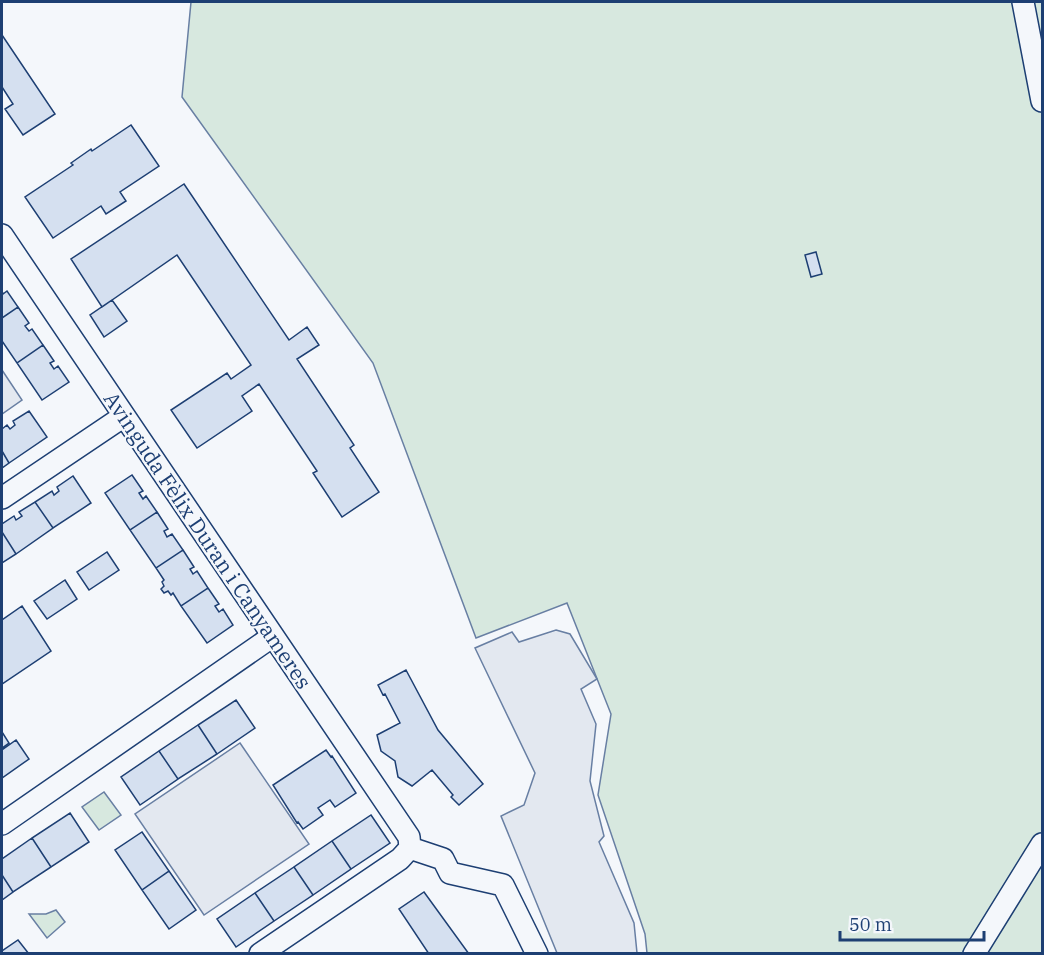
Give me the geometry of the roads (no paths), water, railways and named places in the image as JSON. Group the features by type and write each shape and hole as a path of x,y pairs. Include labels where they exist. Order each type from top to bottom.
{"street":[{"path":"1023,2 1042,101"},
{"name":"Avinguda Fèlix Duran i Canyameres","path":"2,235 409,837 410,848"},
{"path":"2,498 124,416"},
{"path":"2,824 273,636"},
{"path":"974,954 1042,844"},
{"path":"260,954 400,859 410,848 443,859 450,873 503,885 537,954"}]}
